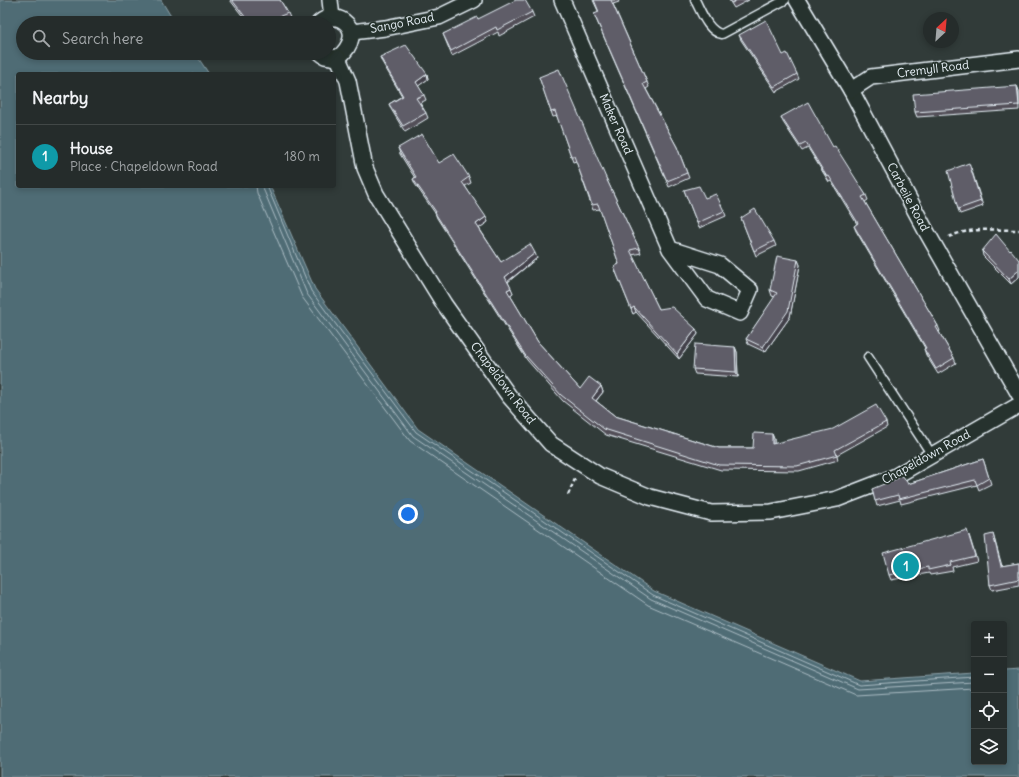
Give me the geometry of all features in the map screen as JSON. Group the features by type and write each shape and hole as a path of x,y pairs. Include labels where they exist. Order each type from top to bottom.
{"street":[{"path":"327,16 330,0"},
{"name":"Sango Road","path":"352,32 385,28 438,17 474,0"},
{"name":"Maker Road","path":"562,0 670,248 707,299 740,312 750,290 720,265 670,248"},
{"name":"Carbeile Road","path":"797,0 851,90 933,244 1019,394"},
{"path":"336,21 344,21 352,32 350,45 338,58"},
{"name":"Chapeldown Road","path":"338,58 348,82 365,168 376,194 449,311 509,396 551,444 607,479 650,497 711,513 771,512 837,499 894,477 1019,405"},
{"name":"Cremyll Road","path":"851,90 871,77 1019,60"}],"lane":[{"path":"695,0 712,29 717,33 722,34 785,0"},
{"path":"868,357 932,455"}],"path":[{"path":"933,244 956,234 992,230 1019,230"}],"water":[{"path":"0,0 161,0 171,16 16,16 16,60 200,60 208,72 16,72 16,188 271,188 315,289 418,429 654,591 860,681 971,673 971,765 1007,765 1007,671 1019,670 1019,777 0,777"}],"building":[{"path":"232,0 280,0 288,13 280,16 245,16"},
{"path":"516,0 525,0 532,12 497,30 496,27 451,51 443,34"},
{"path":"594,0 611,0 647,82 643,84 677,147 687,173 667,181 594,14 599,12"},
{"path":"730,0 737,0 732,3"},
{"path":"766,20 783,55 787,53 797,74 774,87 739,35"},
{"path":"406,45 427,74 416,82 424,95 416,98 426,113 403,126 389,104 403,96 380,57"},
{"path":"559,69 606,178 639,248 630,250 659,309 672,307 696,329 677,354 634,307 631,309 614,267 619,264 598,204 592,205 574,156 571,156 555,111 551,112 539,77"},
{"path":"1017,86 1019,105 915,112 913,94"},
{"path":"808,102 833,147 835,146 866,195 862,197 938,326 936,327 954,358 936,369 924,349 926,348 854,226 858,223 829,176 827,177 806,143 800,146 781,117"},
{"path":"422,134 439,163 454,154 469,177 462,182 486,217 476,224 501,262 530,244 535,253 505,277 511,288 507,290 538,342 580,389 589,377 601,386 592,398 615,416 719,448 753,448 754,433 772,434 772,444 833,429 876,405 886,422 835,450 837,455 797,466 719,465 604,429 561,395 525,355 435,213 436,212 413,179 416,177 398,148"},
{"path":"969,163 981,201 958,209 948,171"},
{"path":"699,186 705,198 716,194 724,211 697,223 684,190"},
{"path":"755,209 774,241 754,251 741,218"},
{"path":"996,234 1019,260 1019,270 1009,279 982,251"},
{"path":"777,256 798,260 788,311 763,347 746,339 777,293 770,290"},
{"path":"695,344 735,347 736,372 693,369"},
{"path":"983,459 989,478 977,485 975,480 899,499 898,495 875,501 872,489 903,476 908,484"},
{"path":"967,530 975,556 950,562 951,565 928,570 928,567 889,575 883,553"},
{"path":"993,534 1001,566 1019,563 1019,579 990,585 985,536"}],"place":[{"name":"House","path":"906,566"}]}
